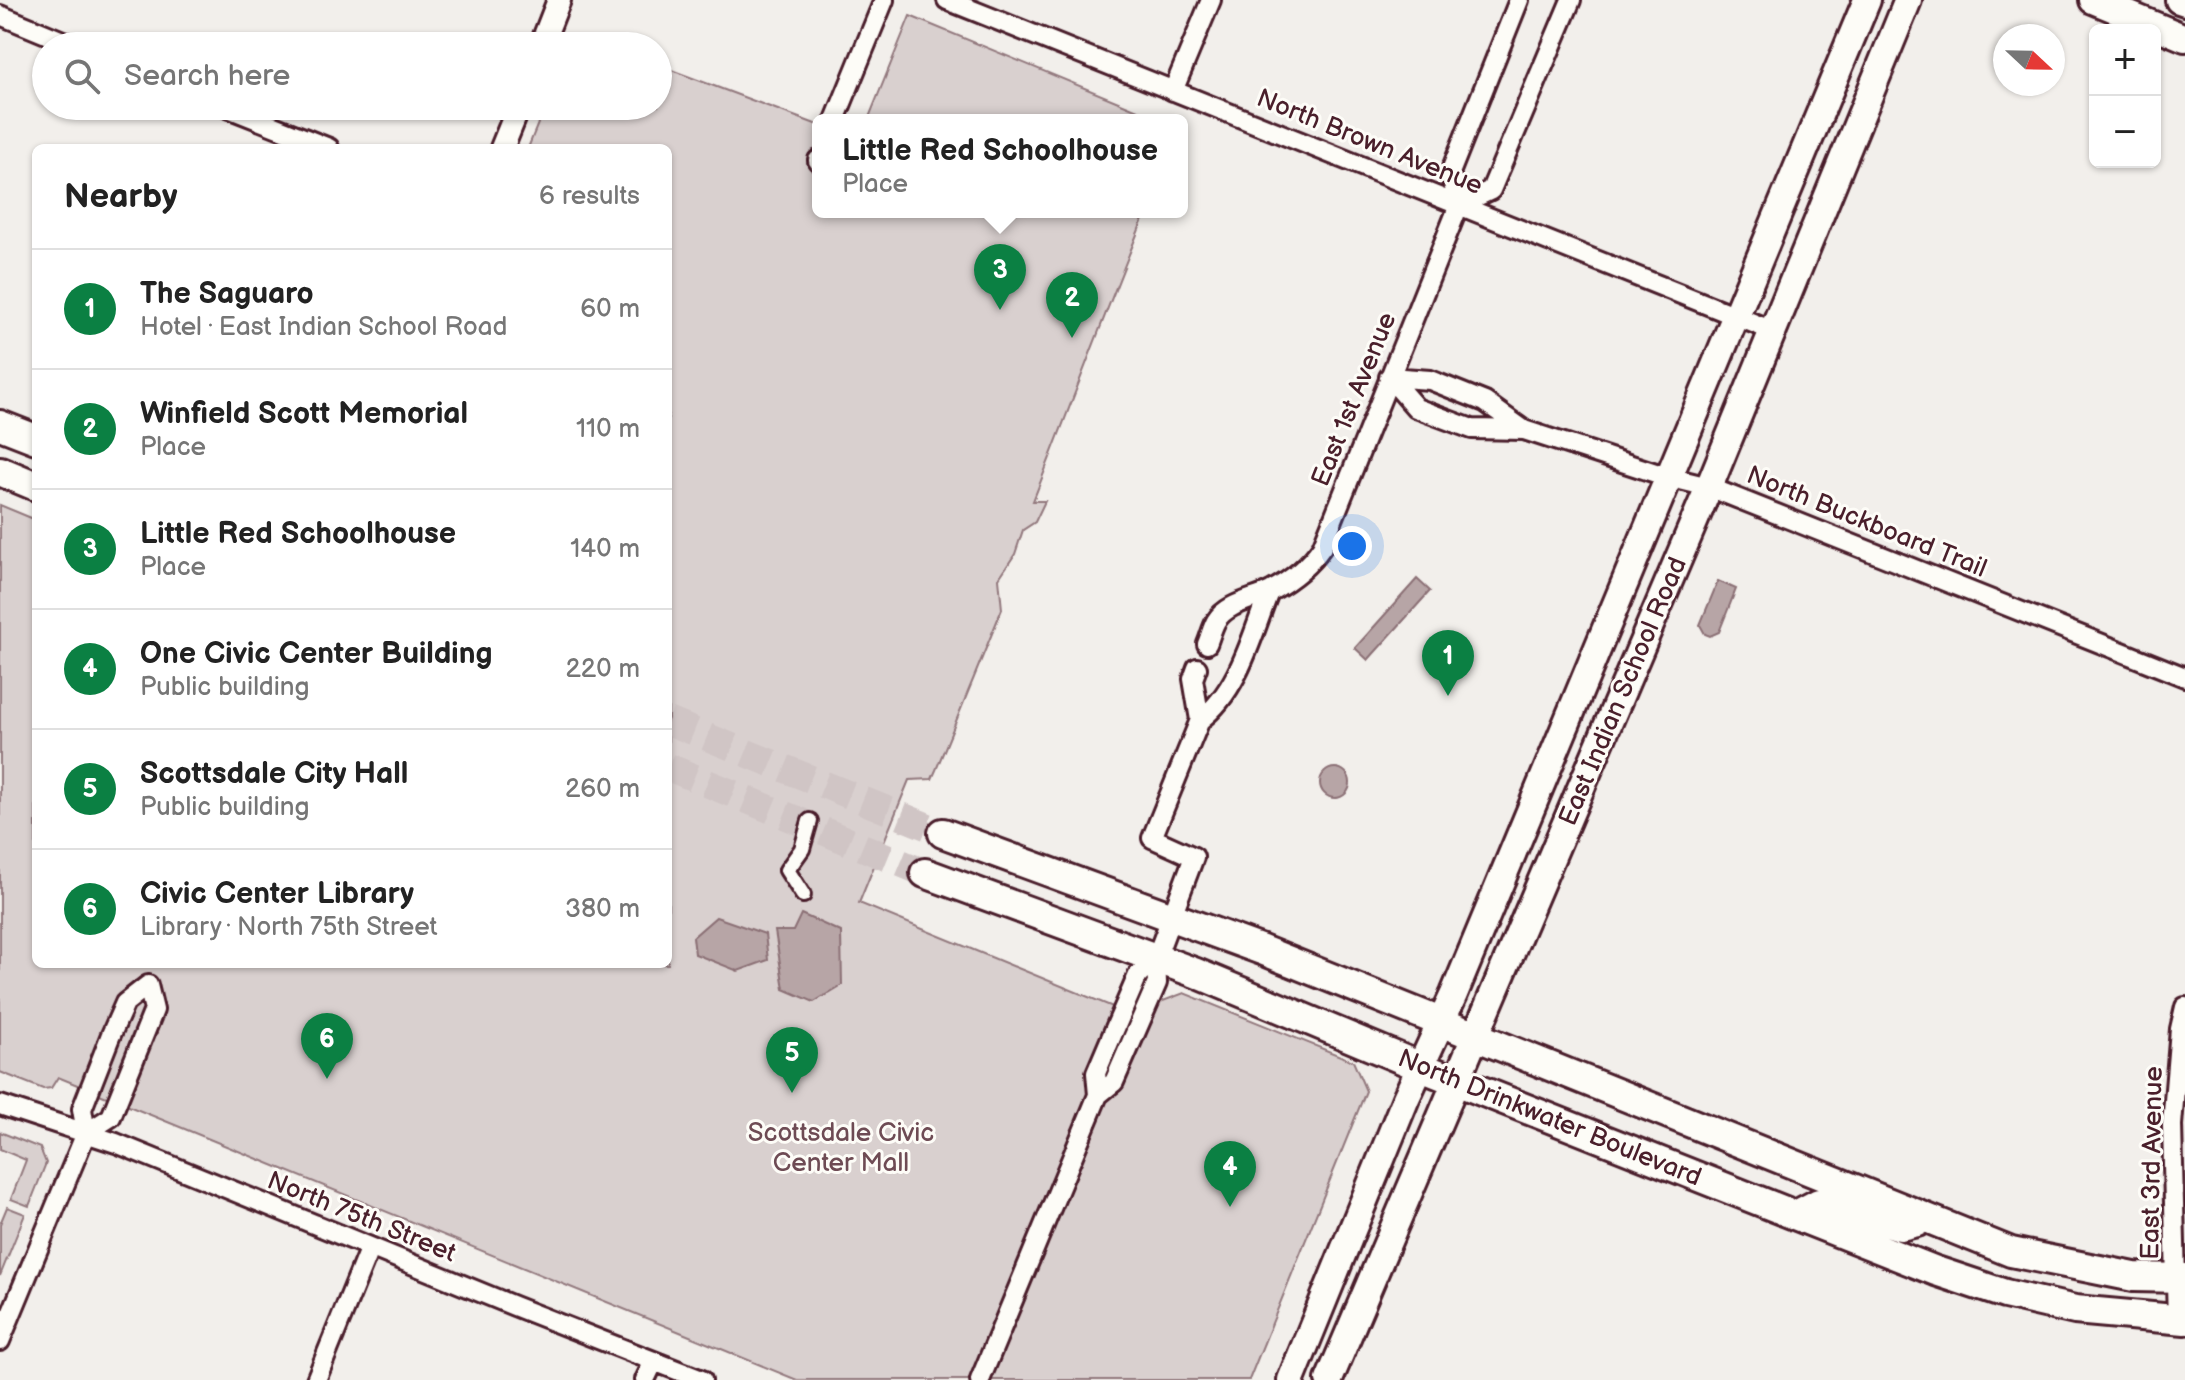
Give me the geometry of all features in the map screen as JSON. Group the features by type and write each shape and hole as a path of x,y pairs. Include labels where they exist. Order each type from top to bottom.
{"main road":[{"name":"East Indian School Road","path":"1291,1380 1867,0"},
{"name":"East Indian School Road","path":"1329,1380 1709,487 1908,0"},
{"path":"2093,0 2185,38"},
{"path":"2179,0 2185,2"},
{"path":"0,425 32,437"},
{"path":"0,471 32,484"},
{"name":"North Drinkwater Boulevard","path":"943,833 1171,915 2011,1252 2134,1277 2180,1279"},
{"name":"North Drinkwater Boulevard","path":"925,873 1156,958 1455,1081 1936,1271 2005,1294 2075,1310 2181,1320"},
{"path":"1796,1215 1819,1203 1835,1205 1900,1226 1930,1219"}],"street":[{"path":"546,32 559,0"},
{"path":"837,114 884,0"},
{"name":"North Brown Avenue","path":"947,0 1773,331"},
{"path":"1173,91 1211,0"},
{"path":"1519,0 1450,173 1459,205 1491,190 1571,0"},
{"path":"0,15 41,32"},
{"path":"258,120 319,144"},
{"path":"504,144 513,120"},
{"name":"East 1st Avenue","path":"1207,644 1217,619 1233,606 1269,592 1303,569 1322,547 1459,205"},
{"name":"North Buckboard Trail","path":"1389,377 1430,380 1485,402 1524,430"},
{"name":"North Buckboard Trail","path":"1389,377 1416,408 1472,429 1524,430 1668,477 1709,487 2185,677"},
{"path":"980,1380 1098,1095 1096,1073 1138,975 1156,958 1194,857 1152,838 1200,720 1213,710 1230,686 1269,592"},
{"path":"1197,668 1193,679 1200,720"},
{"path":"803,895 787,870 802,849 810,821"},
{"path":"0,1341 86,1133 82,1109 110,1037 125,1003 148,985 154,1010 111,1117 86,1133"},
{"name":"East 3rd Avenue","path":"2181,1320 2172,1125 2180,1029 2185,1007"},
{"name":"North 75th Street","path":"0,1105 86,1133 702,1380"},
{"path":"316,1380 370,1247"},
{"path":"645,1380 654,1361"}],"green space":[{"path":"910,16 1147,114 870,114"},
{"name":"Scottsdale Civic Center Mall","path":"672,70 812,123 812,218 1144,218 1033,501 1045,501 1035,522 1023,530 1015,554 999,578 1002,609 936,770 932,779 909,780 859,903 1147,1021 1155,1004 1184,993 1353,1061 1366,1091 1249,1380 797,1380 58,1077 51,1088 43,1089 0,1072 0,505 32,518 32,968 672,968 672,144 530,144 539,120 672,120"},
{"path":"0,1132 40,1148 46,1163 29,1206 11,1199 26,1160 0,1149"},
{"path":"7,1207 25,1214 0,1276 0,1224"}],"shaded area":[{"path":"1417,579 1430,591 1368,660 1355,648"},
{"path":"1718,581 1736,589 1719,632 1710,636 1700,625"},
{"path":"1335,768 1346,772 1350,783 1346,794 1335,798 1324,794 1320,783 1324,772"},
{"path":"801,914 841,932 842,985 814,1002 784,989 775,931 793,931"},
{"path":"716,917 765,934 768,960 738,971 695,954 693,937"}],"tunnel":[{"path":"672,723 943,833"},
{"path":"672,769 925,873"}],"place":[{"name":"Little Red Schoolhouse","path":"1000,310"},
{"name":"Winfield Scott Memorial","path":"1072,338"},
{"name":"The Saguaro","path":"1448,696"},
{"name":"Civic Center Library","path":"327,1079"},
{"name":"Scottsdale City Hall","path":"792,1093"},
{"name":"One Civic Center Building","path":"1230,1207"}]}
